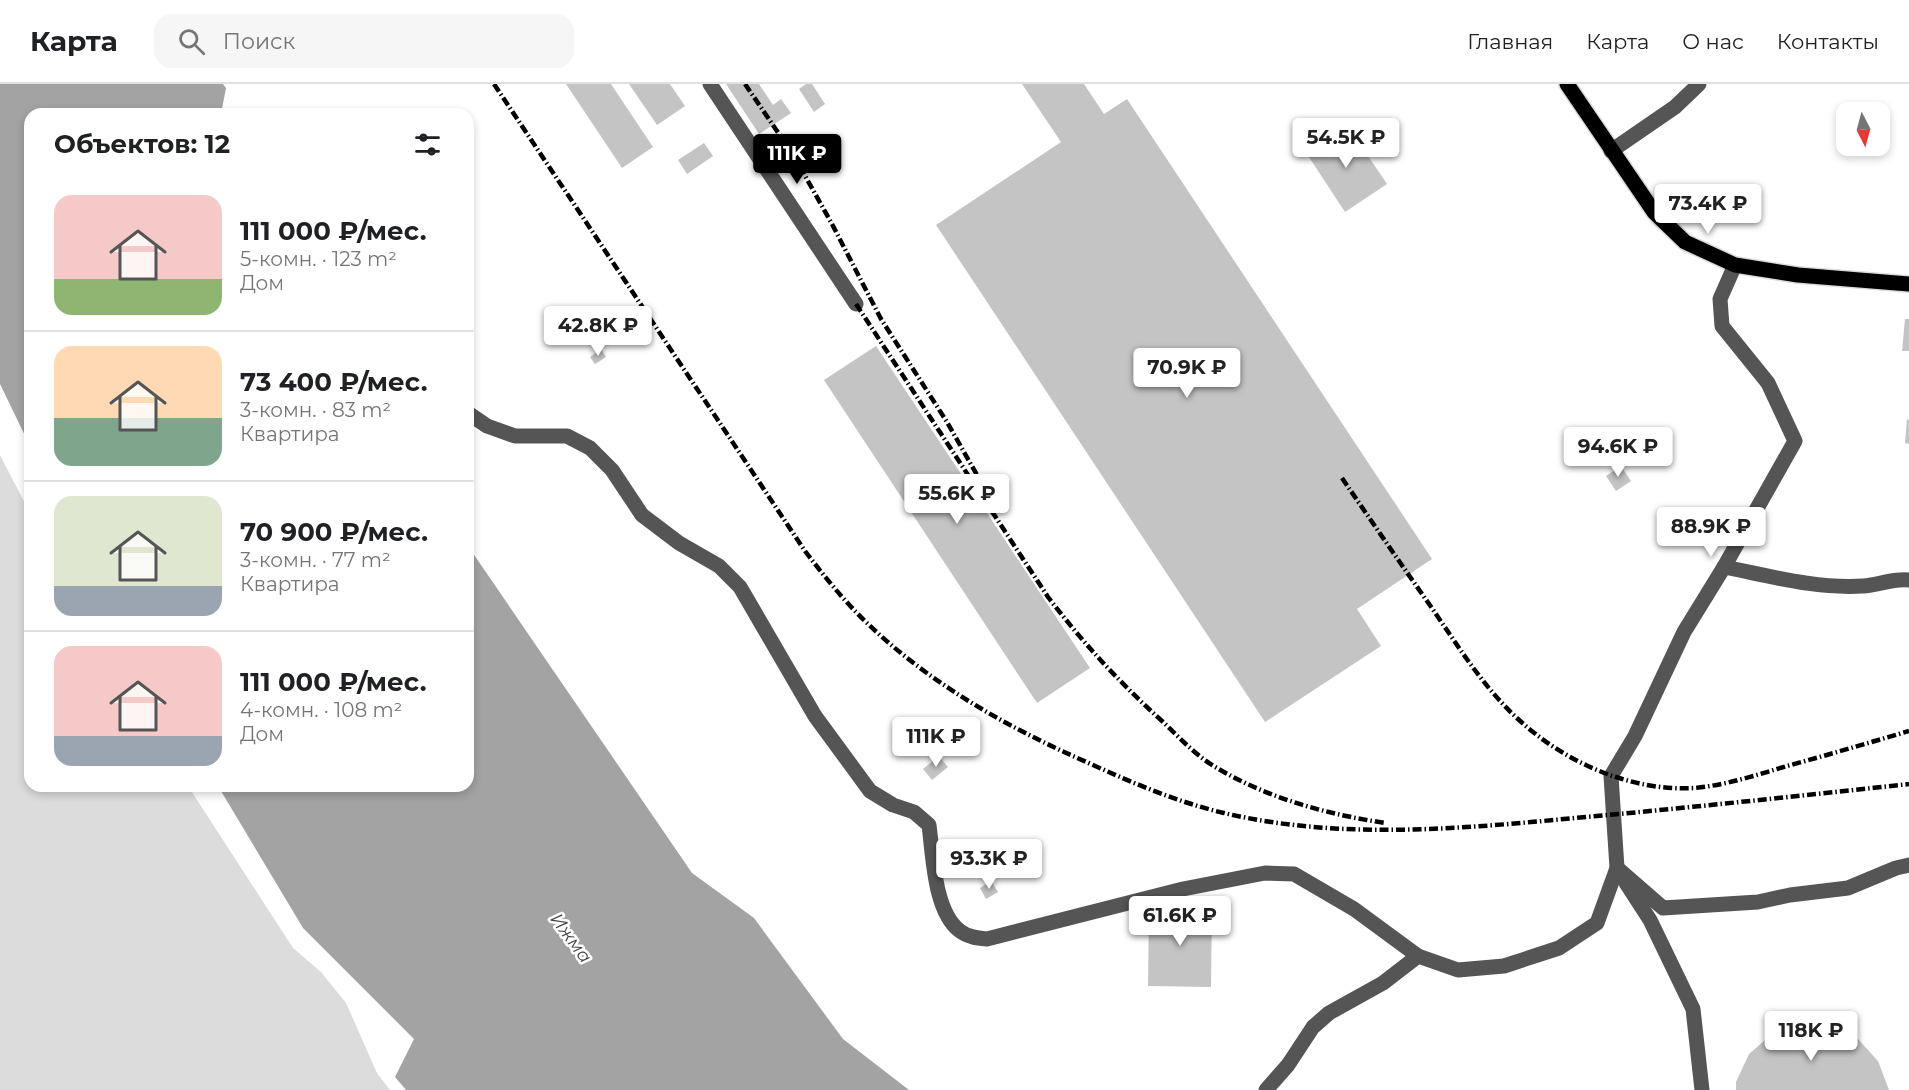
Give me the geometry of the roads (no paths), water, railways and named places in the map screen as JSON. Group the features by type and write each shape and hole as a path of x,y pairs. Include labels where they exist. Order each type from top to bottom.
{"main road":[{"path":"1567,84 1654,212 1685,242 1735,265 1798,275 1909,284"}],"street":[{"path":"710,84 856,304"},
{"path":"1611,151 1675,107 1700,84"},
{"path":"474,416 487,426 515,436 567,436 590,448 612,470 642,516 679,543 719,566 740,587 815,716 870,791 893,805 914,812 929,825 942,906 958,930 970,937 987,939 1183,889 1265,873 1294,874 1354,909 1418,956 1458,970 1504,966 1559,948 1597,923 1617,868 1611,776 1635,736 1684,632 1724,567 1795,441 1768,383 1722,326 1720,299 1735,265"},
{"path":"1724,567 1807,584 1864,586 1901,579 1909,580"},
{"path":"1617,868 1663,908 1746,903 1848,888 1909,865"},
{"path":"1617,868 1650,920 1693,1009 1702,1090"},
{"path":"1266,1090 1288,1065 1313,1027 1329,1013 1383,983 1418,956"}],"water":[{"path":"0,84 223,84 226,88 222,108 24,108 24,434 0,384"},
{"name":"Ижма","path":"474,555 692,873 754,918 843,1039 909,1090 406,1090 395,1077 414,1039 303,928 222,792 474,792"}],"railway":[{"path":"494,84 805,551 827,579 867,623 911,661 959,695 1009,725 1081,760 1182,801 1224,813 1311,827 1399,830 1487,826 1909,784"},
{"path":"745,84 794,156 881,319 947,422 977,475"},
{"path":"856,304 1048,597 1102,662 1131,691 1195,752 1236,779 1299,804 1386,823"},
{"path":"1342,478 1458,647 1492,692 1536,734 1577,761 1623,779 1647,785 1671,788 1707,787 1909,731"}]}
